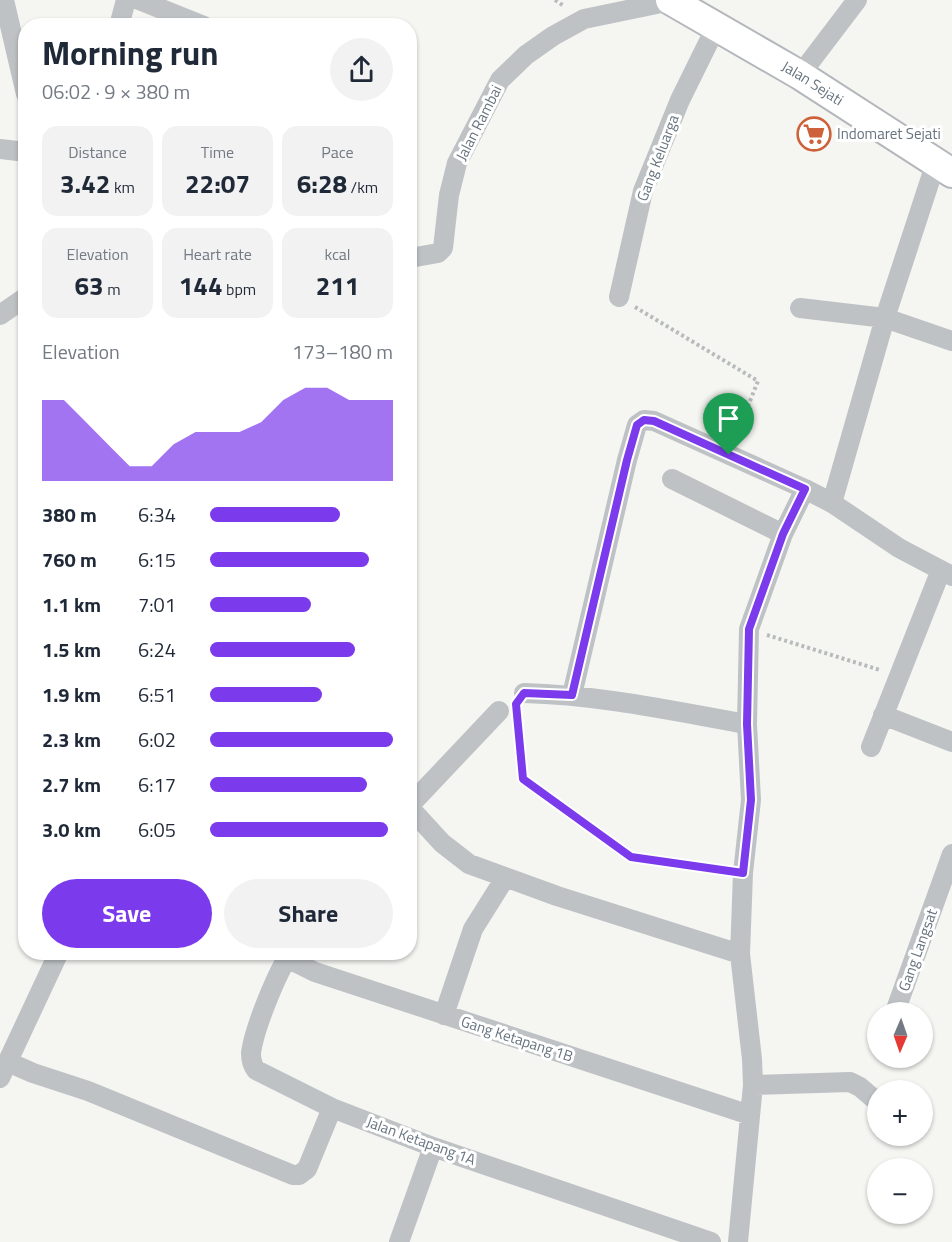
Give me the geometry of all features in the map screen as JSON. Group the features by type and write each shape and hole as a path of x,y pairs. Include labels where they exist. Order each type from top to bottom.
{"main road":[{"name":"Jalan Sejati","path":"670,0 800,75 944,167"}],"street":[{"path":"4,0 18,60"},
{"path":"121,18 126,0"},
{"path":"139,0 184,18"},
{"name":"Jalan Rambai","path":"417,257 438,253 444,248 449,195 457,163 500,80 526,55 553,36 584,20 670,0"},
{"path":"800,75 857,0"},
{"name":"Gang Keluarga","path":"619,297 643,191 680,100 716,27"},
{"path":"0,149 18,151"},
{"path":"832,503 885,318 944,167"},
{"path":"0,315 18,303"},
{"path":"800,308 885,318 952,341"},
{"path":"572,695 637,425 644,420 654,421 832,503 899,548 947,573 898,676 871,747"},
{"path":"672,479 783,534"},
{"path":"738,1242 753,1085 740,954 743,873 751,800 747,724 749,629 783,534 805,489"},
{"path":"524,693 618,700 747,724"},
{"path":"417,799 499,711"},
{"path":"883,715 952,742"},
{"path":"417,815 442,843 469,864 505,878 740,954"},
{"name":"Gang Langsat","path":"900,1002 952,854"},
{"path":"444,1015 473,929 505,878"},
{"path":"55,960 4,1070 33,1073 88,1091 293,1175 299,1175 307,1169 332,1108"},
{"name":"Jalan Ketapang 1A","path":"287,960 258,1026 251,1054 252,1064 256,1070 332,1108 434,1146 711,1242"},
{"name":"Gang Ketapang 1B","path":"297,960 315,972 750,1115"},
{"path":"753,1085 849,1082 867,1093"},
{"path":"399,1242 434,1146"}],"path":[{"path":"619,297 758,381 729,455"},
{"path":"749,629 898,676"},
{"path":"524,693 516,704 523,779 631,857 743,873"}],"place":[{"name":"Indomaret Sejati","path":"814,134"}],"route":[{"path":"644,420 654,421 729,455 805,489 783,534 749,629 747,724 751,800 743,873 631,857 523,779 516,704 524,693 572,695 637,425 644,420"}]}
